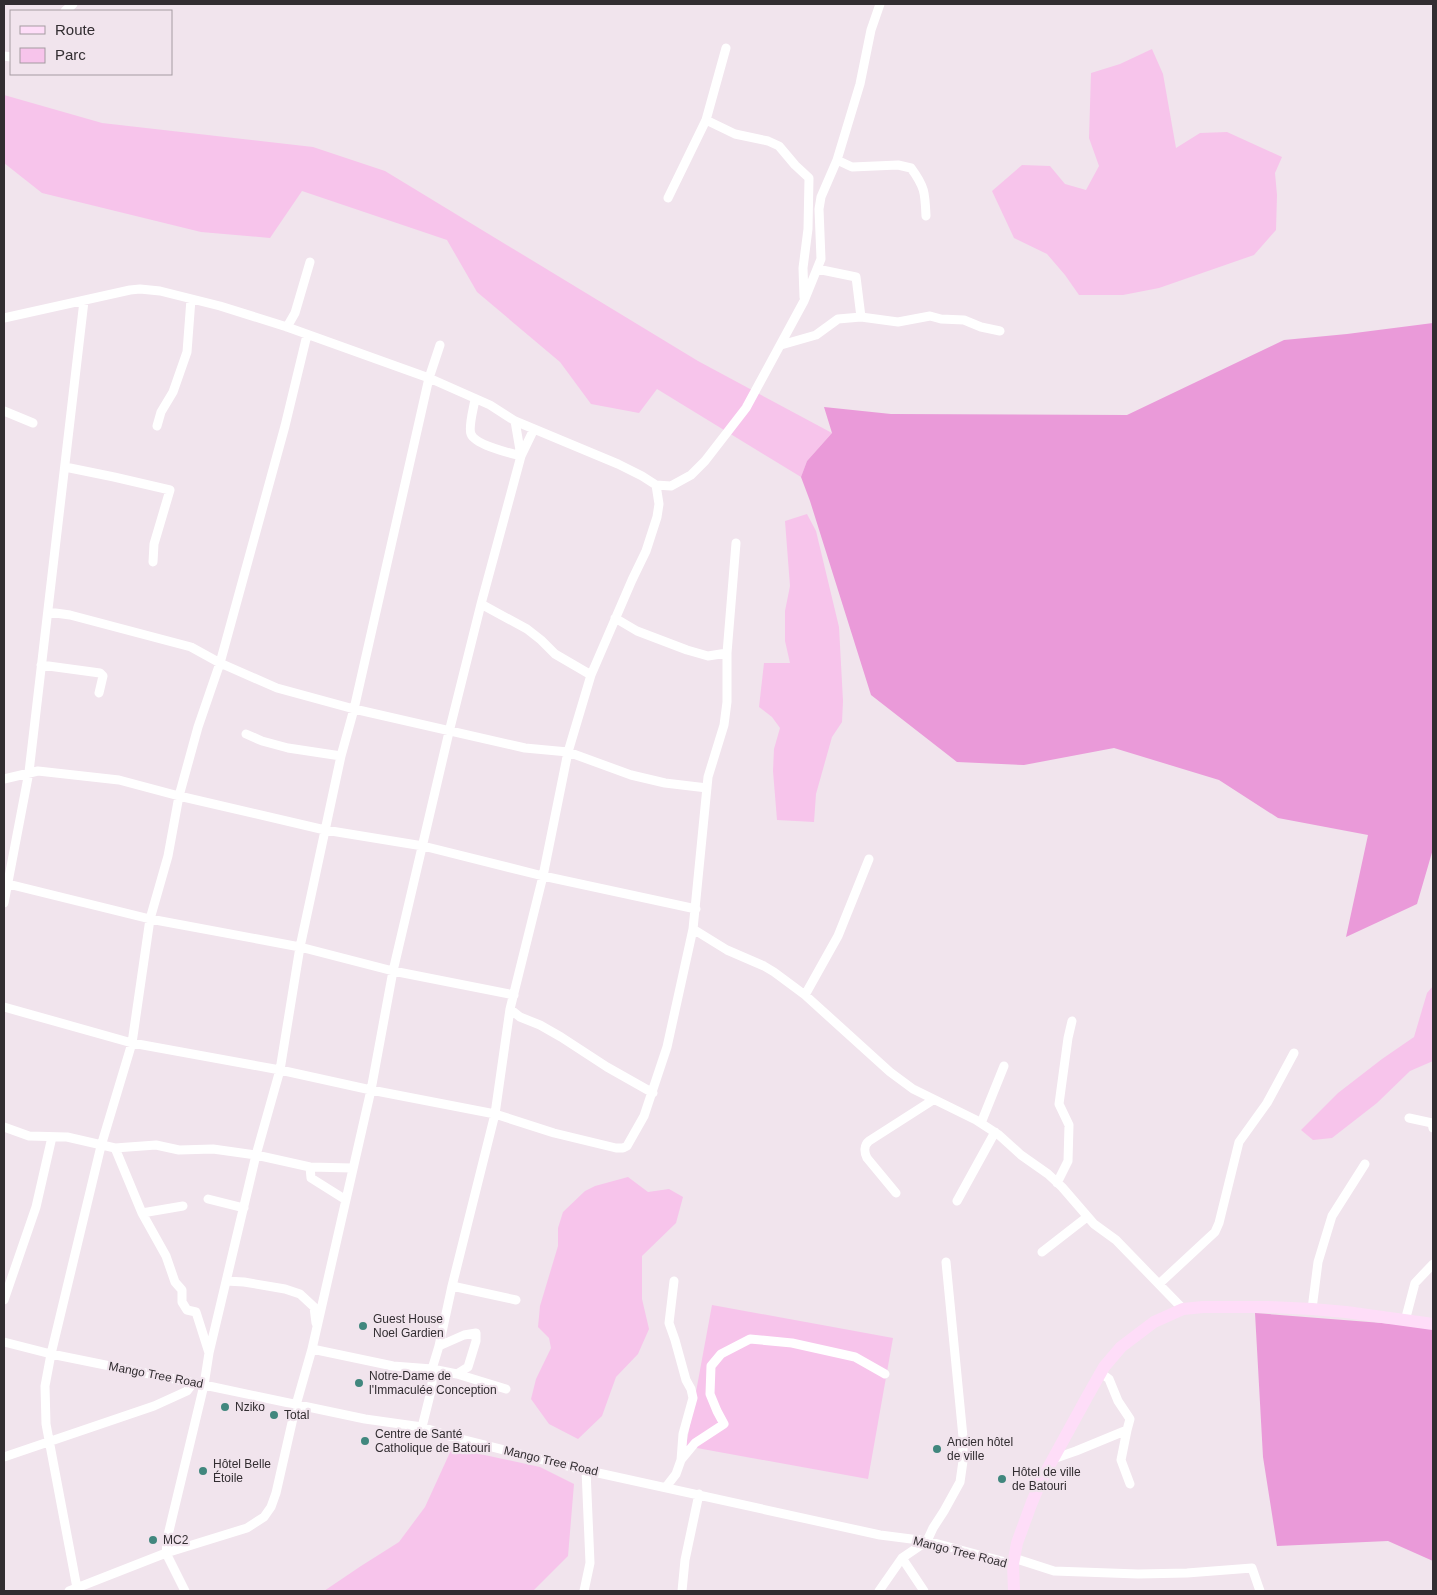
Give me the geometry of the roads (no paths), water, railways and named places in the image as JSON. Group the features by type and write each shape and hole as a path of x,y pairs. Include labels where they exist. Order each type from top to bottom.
{"main road":[{"path":"1013,1561 1017,1543 1032,1502 1053,1459 1101,1373 1112,1357 1139,1332 1154,1322 1183,1309 1260,1307 1312,1309 1433,1324"},
{"name":"Mango Tree Road","path":"1013,1561 1014,1591"}],"street":[{"path":"4,318 140,289 160,291 220,306 288,327 429,378 490,405 515,421 618,464 656,485 671,486 691,475 746,408 804,301 822,254 819,209 821,196 837,160 860,84 871,30 880,4"},
{"path":"668,198 706,120 726,48"},
{"path":"706,120 735,134 768,141 779,146 809,178 808,229 803,268 804,301"},
{"path":"837,160 852,166 898,165 911,168 926,194 926,216"},
{"path":"288,327 295,312 310,262"},
{"path":"817,270 856,277 861,317"},
{"path":"157,426 161,412 173,392 187,352 191,299"},
{"path":"4,903 6,883 29,772 84,302"},
{"path":"781,345 816,335 838,319 861,317 898,322 930,316 941,319 964,320 981,327 1000,331"},
{"path":"307,335 286,426 220,663 198,727 179,796 168,856 150,919 132,1043 101,1146 51,1354 44,1398 46,1424 73,1590 166,1553 247,1528 264,1517 271,1507 312,1349 352,1168 372,1090 393,970 449,732 521,456 534,429"},
{"path":"185,1591 166,1553 168,1535 256,1155 280,1070 300,947 341,756 354,709 429,378 440,345"},
{"path":"475,399 470,433 474,439 498,450 521,456"},
{"path":"4,411 33,423"},
{"path":"515,421 521,456"},
{"path":"65,467 114,476 170,490 154,544 153,562"},
{"path":"422,1427 432,1387 432,1369 495,1114 510,1008 544,876 568,752 591,675 646,551 657,517 659,504 656,485"},
{"path":"4,1007 132,1043 280,1070 495,1114 554,1133 616,1148 624,1148 644,1116 668,1047 693,928 708,777 724,725 727,702 728,653 736,543"},
{"path":"481,604 528,629 555,654 591,675"},
{"path":"48,612 70,615 190,646 220,663 277,688 354,709 525,748 568,752 631,775 665,783 707,788"},
{"path":"615,618 636,631 687,650 708,656 728,653"},
{"path":"41,665 100,673 103,676 100,693"},
{"path":"246,734 262,741 288,748 341,756"},
{"path":"4,779 29,772 49,772 119,780 325,830 423,846 544,876 696,909"},
{"path":"805,995 838,936 869,859"},
{"path":"6,883 150,919 300,947 393,970 514,995"},
{"path":"693,928 727,950 764,966 805,995 890,1072 914,1090 981,1123 995,1132 1048,1174 1094,1224 1116,1240 1183,1309"},
{"path":"510,1008 520,1017 540,1025 653,1093"},
{"path":"1057,1183 1068,1161 1069,1126 1059,1104 1072,1021"},
{"path":"1159,1284 1210,1238 1218,1227 1239,1142 1267,1103 1294,1053"},
{"path":"981,1123 1004,1066"},
{"path":"896,1193 867,1158 865,1146 869,1141 933,1100"},
{"path":"1409,1118 1432,1123 1433,1128"},
{"path":"4,1127 29,1136 67,1137 115,1148 156,1145 179,1150 213,1149 256,1155 310,1166 352,1168"},
{"path":"957,1201 995,1132"},
{"path":"4,1300 36,1206 52,1137"},
{"path":"115,1148 142,1213 166,1256 174,1282 182,1290 182,1302 187,1310 196,1312 210,1353"},
{"path":"1312,1309 1318,1262 1332,1216 1365,1164"},
{"path":"310,1166 312,1178 346,1200"},
{"path":"208,1199 244,1208"},
{"path":"142,1213 183,1206"},
{"path":"1042,1252 1087,1216"},
{"path":"879,1591 902,1558 927,1541 960,1482 964,1460 946,1262"},
{"path":"1406,1321 1415,1282 1433,1264"},
{"path":"666,1487 676,1474 681,1460 683,1434 693,1395 686,1380 675,1340 668,1323 674,1281"},
{"path":"226,1282 244,1282 285,1289 300,1294 314,1307 317,1327"},
{"path":"452,1286 516,1300"},
{"path":"439,1346 464,1335 476,1333 476,1341 468,1367 457,1374"},
{"path":"681,1460 695,1443 724,1424 716,1411 710,1394 711,1366 721,1354 742,1342 750,1339 801,1344 855,1357 885,1374"},
{"name":"Mango Tree Road","path":"4,1342 51,1354 296,1405 365,1419 422,1427 449,1436 586,1470 880,1535 927,1541 1013,1561"},
{"path":"312,1349 393,1366 432,1369 457,1374 506,1389"},
{"path":"1101,1373 1109,1379 1118,1401 1130,1419 1121,1460 1130,1484"},
{"path":"4,1457 162,1403 187,1391 193,1383"},
{"path":"1053,1459 1127,1430"},
{"path":"584,1591 590,1562 586,1470"},
{"path":"682,1591 685,1560 699,1494"},
{"path":"902,1558 924,1591"},
{"path":"1013,1561 1054,1571 1129,1574 1187,1573 1252,1568 1260,1591"}],"place":[{"name":"Guest House Noel Gardien","path":"363,1326"},
{"name":"Notre-Dame de l'Immaculée Conception","path":"359,1383"},
{"name":"Nziko","path":"225,1407"},
{"name":"Total","path":"274,1415"},
{"name":"Centre de Santé Catholique de Batouri","path":"365,1441"},
{"name":"Ancien hôtel de ville","path":"937,1449"},
{"name":"Hôtel Belle Étoile","path":"203,1471"},
{"name":"Hôtel de ville de Batouri","path":"1002,1479"},
{"name":"MC2","path":"153,1540"}]}
